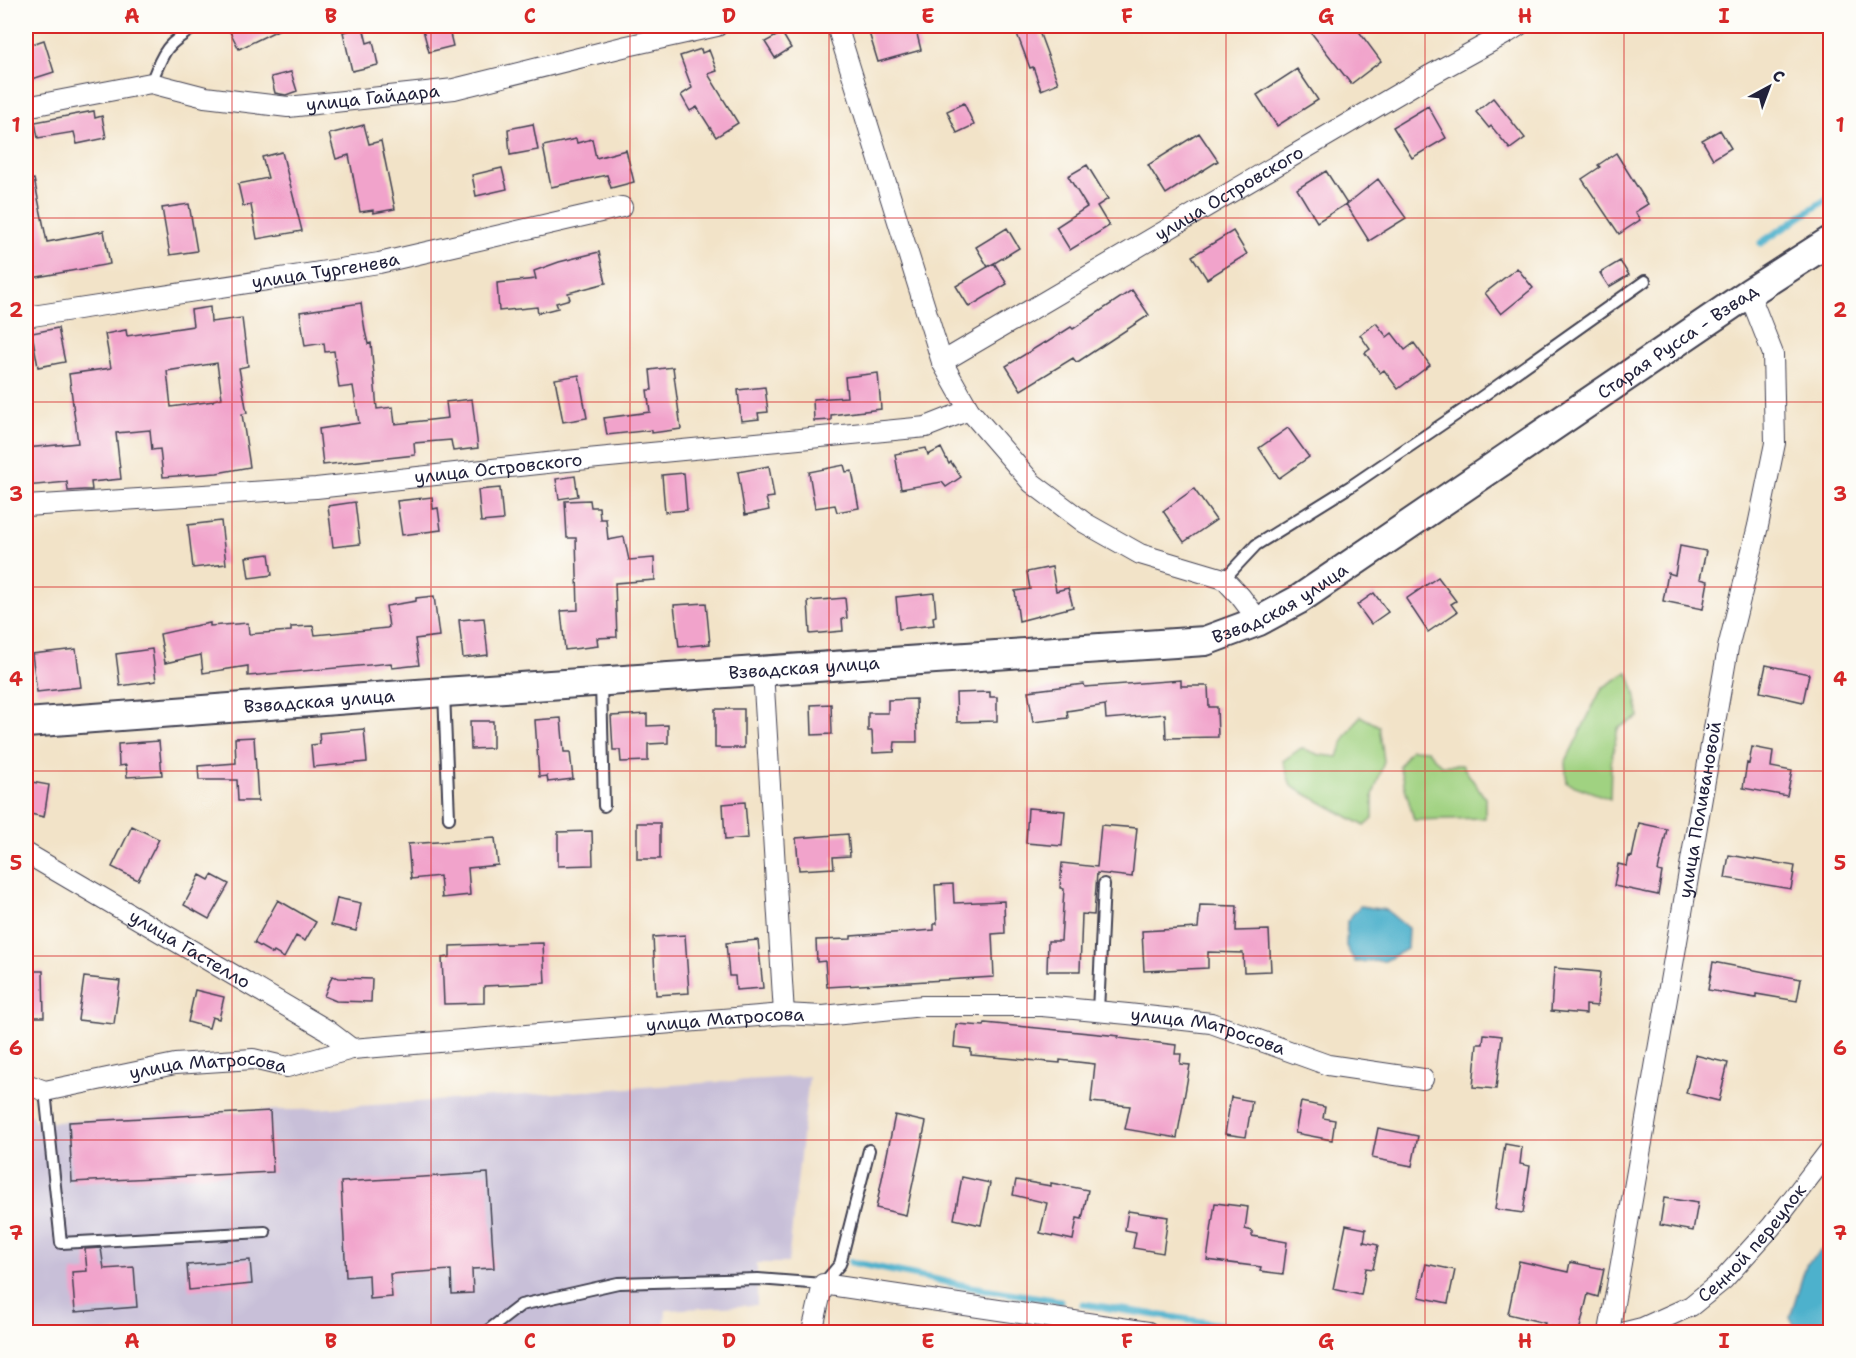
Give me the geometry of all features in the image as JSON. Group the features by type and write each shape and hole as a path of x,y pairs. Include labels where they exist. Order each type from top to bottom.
{"street":[{"name":"улица Гайдара","path":"26,107 151,83 205,97 288,106 454,88 717,26"},
{"path":"837,26 942,362 969,410 1032,483 1085,523 1140,554 1224,579 1259,621"},
{"name":"улица Островского","path":"942,362 1427,76 1518,26"},
{"name":"улица Тургенева","path":"26,317 379,263 622,207"},
{"name":"Старая Русса - Взвад","path":"1527,444 1749,293 1830,241"},
{"name":"улица Поливановой","path":"1609,1332 1728,648 1758,526 1775,443 1773,354 1749,293"},
{"name":"улица Островского","path":"26,506 316,489 556,462 926,428 969,410"},
{"name":"Взвадская улица","path":"26,723 444,692 1205,641 1259,621 1298,600 1527,444"},
{"path":"763,671 784,1014"},
{"name":"улица Гастелло","path":"26,853 327,1030 352,1049"},
{"name":"улица Матросова","path":"45,1091 175,1064 254,1059 287,1067 352,1049 784,1014 823,1016 923,1006 1042,1006 1210,1023 1328,1065 1423,1079"},
{"path":"26,1084 45,1091"},
{"name":"Сенной переулок","path":"1626,1332 1642,1328 1691,1306 1723,1280 1771,1227 1830,1150"},
{"path":"812,1332 823,1284 1148,1332"}],"lane":[{"path":"151,83 164,51 179,36 197,26"},
{"path":"1224,579 1256,545 1351,486 1645,281"},
{"path":"601,682 604,806"},
{"path":"444,692 449,818"},
{"path":"1098,1011 1104,884"},
{"path":"45,1091 60,1243 265,1232"},
{"path":"486,1332 521,1305 618,1283 758,1280 823,1284 840,1264 869,1150"}],"shaded area":[{"path":"809,1076 788,1263 757,1263 757,1305 666,1310 664,1332 26,1332 26,1115 32,1115 36,1123 299,1110"}],"green space":[{"path":"1628,672 1635,692 1639,717 1618,728 1611,762 1610,799 1567,783 1565,763 1602,688"},
{"path":"1360,716 1379,726 1384,761 1373,795 1373,819 1365,826 1291,786 1283,761 1301,748 1320,755 1338,757 1344,739"},
{"path":"1411,749 1427,750 1441,765 1462,765 1485,798 1485,818 1414,820 1399,766"}],"water":[{"path":"1360,906 1386,910 1408,928 1407,949 1385,961 1355,962 1346,946 1347,921"},
{"path":"1830,1246 1830,1332 1798,1332 1790,1317 1806,1265 1825,1247"}],"building":[{"path":"227,26 286,26 239,49"},
{"path":"422,26 448,26 453,46 429,52"},
{"path":"867,26 915,26 921,50 878,62"},
{"path":"1014,26 1037,26 1058,83 1041,90"},
{"path":"1306,26 1355,26 1381,61 1351,84"},
{"path":"363,27 367,43 373,41 378,65 352,71 343,32"},
{"path":"782,33 791,48 775,58 765,42"},
{"path":"44,40 54,72 26,81 26,46"},
{"path":"701,49 702,53 709,50 717,71 708,74 738,123 716,137 697,107 690,111 681,95 692,88 680,56"},
{"path":"1297,69 1318,100 1277,126 1257,95"},
{"path":"291,72 297,91 286,95 275,93 271,77"},
{"path":"1493,98 1525,138 1510,149 1476,112"},
{"path":"964,103 974,125 957,133 947,111"},
{"path":"1428,106 1446,138 1412,158 1393,127"},
{"path":"94,111 95,118 102,116 106,138 77,144 74,132 38,138 35,122"},
{"path":"533,124 538,150 510,155 508,129"},
{"path":"364,125 369,144 381,141 395,209 373,213 373,210 360,212 349,155 336,159 329,134"},
{"path":"1720,130 1731,148 1713,159 1702,140"},
{"path":"1199,133 1218,161 1166,194 1148,165"},
{"path":"576,139 577,143 592,139 596,158 626,150 634,182 611,188 607,175 551,187 543,146"},
{"path":"282,152 302,231 257,239 251,205 243,206 238,184 268,178 262,157"},
{"path":"1616,153 1648,204 1635,212 1640,220 1619,234 1582,179"},
{"path":"1087,165 1108,199 1097,206 1109,226 1070,250 1056,227 1087,207 1068,176"},
{"path":"502,168 507,189 476,196 472,175"},
{"path":"1326,171 1347,204 1378,179 1406,218 1369,241 1346,204 1317,222 1297,189"},
{"path":"34,179 47,242 104,231 110,264 26,279 26,180"},
{"path":"189,204 197,251 170,255 162,208"},
{"path":"1007,228 1019,248 988,267 976,247"},
{"path":"1233,231 1247,254 1207,279 1192,256"},
{"path":"599,252 606,283 568,293 570,299 556,303 558,308 538,313 537,307 499,311 497,283 536,279 534,271"},
{"path":"1620,261 1629,275 1609,287 1600,273"},
{"path":"994,263 1007,284 969,307 956,286"},
{"path":"1517,268 1533,288 1501,314 1485,293"},
{"path":"1132,290 1149,315 1079,361 1076,362 1073,358 1021,390 1006,366 1071,327 1073,329"},
{"path":"361,303 368,344 371,343 377,409 393,407 395,424 448,418 446,402 472,399 478,448 453,451 451,440 414,443 415,455 323,465 319,429 359,423 353,386 339,388 334,351 325,352 324,343 305,346 300,312"},
{"path":"210,307 211,322 242,318 248,366 239,368 247,413 242,414 250,467 217,473 163,477 160,449 152,450 150,430 116,433 121,479 91,482 92,490 68,491 67,482 26,486 26,448 78,443 69,374 111,368 105,334 126,330 127,336 193,326 191,310","holes":["217,363 222,398 171,407 167,371"]},
{"path":"1376,323 1387,337 1392,333 1405,350 1414,343 1430,365 1398,389 1384,370 1380,373 1365,353 1370,349 1360,335"},
{"path":"58,328 65,362 38,367 32,333"},
{"path":"673,367 681,429 607,435 604,418 650,412 647,390 652,390 650,370"},
{"path":"878,373 881,409 831,415 831,420 814,421 813,399 847,397 845,377"},
{"path":"579,375 587,418 563,422 555,379"},
{"path":"765,387 768,412 758,413 759,419 741,421 738,390"},
{"path":"1288,428 1309,457 1279,478 1259,448"},
{"path":"926,448 928,455 941,448 949,464 951,462 961,477 946,487 942,482 901,489 895,454"},
{"path":"844,465 846,472 852,471 859,508 837,512 835,505 815,508 809,472"},
{"path":"769,466 774,497 766,498 769,510 745,515 738,472"},
{"path":"684,473 687,510 665,512 662,475"},
{"path":"575,476 578,496 559,499 556,479"},
{"path":"500,488 503,520 481,522 478,490"},
{"path":"1194,489 1216,520 1184,542 1163,511"},
{"path":"432,497 433,509 438,508 441,530 402,535 397,501"},
{"path":"590,500 591,507 599,507 600,519 606,519 608,540 624,537 629,560 654,558 655,580 615,583 617,637 597,638 598,646 565,650 561,611 578,610 576,538 567,538 565,501"},
{"path":"355,502 360,544 333,547 328,506"},
{"path":"221,521 226,564 193,568 188,525"},
{"path":"1680,546 1706,551 1700,579 1708,581 1703,609 1663,601 1668,573 1675,575"},
{"path":"269,554 272,575 249,578 246,557"},
{"path":"1052,567 1056,591 1068,588 1073,607 1019,621 1015,591 1030,589 1027,572"},
{"path":"1438,577 1456,601 1451,604 1457,612 1428,632 1406,599"},
{"path":"934,593 936,616 933,617 934,625 899,629 896,597"},
{"path":"1374,593 1388,612 1371,624 1357,605"},
{"path":"434,596 439,636 415,639 419,665 392,668 391,663 248,676 248,666 203,673 201,655 165,663 160,634 183,628 210,623 210,626 248,623 249,634 291,631 291,627 313,626 315,635 387,628 389,627 386,606"},
{"path":"845,598 847,618 842,619 843,631 810,634 808,601"},
{"path":"706,603 710,644 679,647 674,605"},
{"path":"484,618 488,655 463,658 459,620"},
{"path":"76,649 81,687 37,692 32,654"},
{"path":"152,649 156,681 120,686 116,654"},
{"path":"1766,665 1809,674 1803,702 1760,692"},
{"path":"1181,680 1181,686 1208,686 1209,707 1217,707 1218,737 1166,738 1165,714 1106,719 1105,705 1067,711 1068,718 1033,722 1028,691 1084,684 1085,687"},
{"path":"990,692 990,697 997,697 997,721 957,722 956,693"},
{"path":"916,699 917,742 895,742 894,752 873,753 872,731 868,731 868,713 888,713 888,700"},
{"path":"831,704 832,734 812,735 811,705"},
{"path":"715,709 744,709 744,748 715,748"},
{"path":"647,714 647,726 668,725 668,743 648,744 648,761 621,762 620,750 613,750 611,716"},
{"path":"561,718 564,752 570,752 573,779 548,782 547,776 539,777 535,720"},
{"path":"470,721 493,721 493,748 471,749"},
{"path":"364,729 367,762 313,767 311,745 320,744 319,733"},
{"path":"254,737 258,801 238,801 237,780 199,780 198,766 236,763 235,738"},
{"path":"159,741 162,775 127,777 126,765 119,766 118,744"},
{"path":"1752,747 1773,751 1771,767 1792,771 1787,796 1743,788"},
{"path":"26,781 49,785 44,817 26,813"},
{"path":"745,802 748,838 725,840 723,804"},
{"path":"1028,808 1065,811 1062,846 1026,843"},
{"path":"637,823 660,823 660,859 637,859"},
{"path":"1639,823 1667,829 1658,871 1662,872 1658,895 1614,886 1618,864 1627,866 1629,856 1632,857"},
{"path":"1101,825 1137,828 1132,877 1097,873 1094,915 1082,914 1080,971 1047,971 1048,941 1061,941 1064,889 1060,888 1062,863 1097,867"},
{"path":"132,826 159,839 138,880 112,867"},
{"path":"592,831 593,865 558,866 558,832"},
{"path":"848,834 850,856 833,857 834,868 799,870 796,838"},
{"path":"495,838 498,865 468,868 470,895 442,898 440,876 411,879 408,844"},
{"path":"1729,855 1795,866 1791,889 1725,878"},
{"path":"200,875 209,880 212,875 229,884 209,919 184,905"},
{"path":"953,884 954,903 1004,901 1005,933 992,934 994,977 827,987 825,961 817,962 816,940 851,939 851,936 934,930 934,924 937,924 935,885"},
{"path":"337,898 361,903 356,931 331,925"},
{"path":"278,900 316,922 305,941 296,936 284,958 254,943"},
{"path":"1200,905 1237,906 1236,931 1269,930 1271,971 1244,972 1243,953 1208,952 1208,968 1144,971 1142,931 1198,928"},
{"path":"685,935 689,993 656,995 653,937"},
{"path":"758,940 763,988 736,990 735,976 729,976 726,943"},
{"path":"543,943 545,983 484,986 484,1003 444,1004 442,958 450,957 450,946"},
{"path":"1713,962 1801,979 1797,1001 1756,994 1756,998 1708,990"},
{"path":"1554,968 1600,972 1597,1006 1586,1005 1586,1014 1551,1011"},
{"path":"26,971 43,971 44,1017 26,1017"},
{"path":"332,976 372,979 371,1002 336,1001 324,996"},
{"path":"84,977 120,981 114,1024 78,1020"},
{"path":"195,990 224,997 219,1019 212,1017 209,1028 188,1022"},
{"path":"985,1023 1119,1036 1118,1038 1176,1045 1175,1054 1181,1054 1180,1064 1190,1065 1177,1138 1125,1129 1130,1106 1091,1102 1095,1064 971,1055 971,1049 954,1047 956,1024 984,1026"},
{"path":"1484,1034 1502,1036 1496,1089 1473,1087 1477,1044 1483,1044"},
{"path":"1695,1055 1728,1063 1719,1101 1686,1093"},
{"path":"1231,1097 1252,1101 1246,1137 1225,1134"},
{"path":"1301,1102 1325,1107 1323,1118 1335,1120 1332,1140 1295,1133"},
{"path":"270,1111 273,1172 72,1182 69,1122"},
{"path":"895,1115 926,1122 906,1215 876,1208"},
{"path":"1378,1128 1418,1136 1412,1166 1372,1158"},
{"path":"1505,1144 1522,1147 1520,1164 1530,1166 1523,1213 1495,1209"},
{"path":"488,1173 494,1268 472,1269 473,1293 452,1294 451,1270 390,1274 392,1297 370,1299 369,1275 346,1277 341,1182"},
{"path":"962,1177 990,1183 981,1225 954,1219"},
{"path":"1016,1180 1051,1186 1051,1183 1088,1190 1082,1219 1077,1218 1073,1240 1040,1233 1047,1203 1013,1195"},
{"path":"1664,1198 1698,1203 1693,1231 1660,1225"},
{"path":"1215,1203 1248,1207 1245,1229 1252,1231 1252,1236 1287,1242 1283,1274 1260,1271 1261,1267 1207,1260"},
{"path":"1128,1211 1168,1217 1163,1253 1133,1248 1136,1232 1125,1230"},
{"path":"1346,1225 1366,1229 1364,1242 1378,1245 1373,1269 1366,1268 1361,1295 1333,1289"},
{"path":"101,1248 104,1269 134,1267 137,1307 75,1312 72,1272 87,1271 85,1249"},
{"path":"250,1260 252,1284 189,1290 187,1265"},
{"path":"1519,1261 1568,1272 1570,1262 1604,1269 1598,1297 1588,1294 1579,1332 1544,1325 1545,1323 1508,1314"},
{"path":"1426,1264 1455,1270 1448,1303 1419,1297"}],"waterway":[{"path":"1761,243 1830,197"},
{"path":"851,1262 971,1287 1060,1301"},
{"path":"1083,1304 1270,1332"}]}
